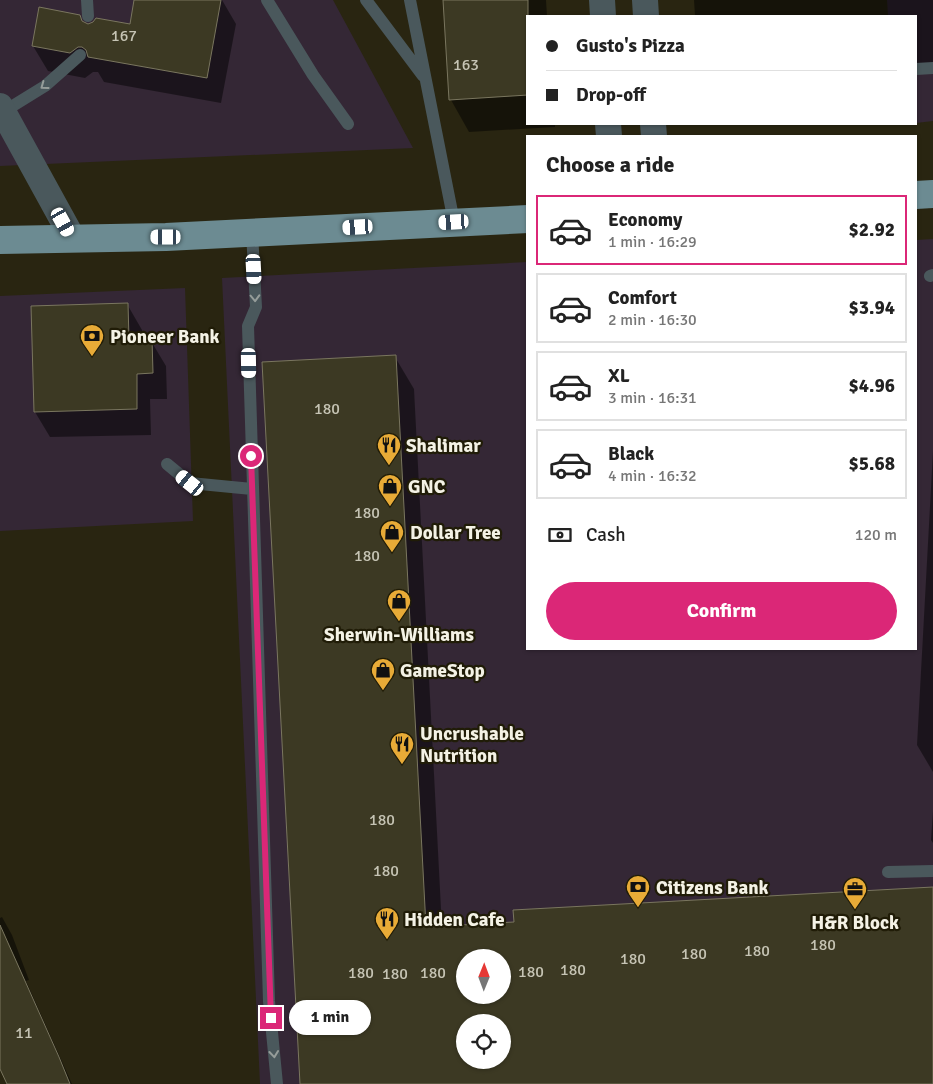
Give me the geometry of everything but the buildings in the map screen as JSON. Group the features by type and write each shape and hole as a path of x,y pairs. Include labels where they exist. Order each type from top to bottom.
{"main road":[{"path":"917,195 933,194"},
{"path":"0,240 72,237 166,237 526,219"}],"street":[{"path":"602,0 603,15"},
{"path":"645,0 646,15"},
{"path":"1,109 72,237"}],"lane":[{"path":"87,0 88,16"},
{"path":"267,0 313,75 348,124"},
{"path":"366,0 424,78"},
{"path":"410,0 454,222"},
{"path":"1,109 45,86 80,55"},
{"path":"917,69 933,68"},
{"path":"252,232 256,306 248,326 252,489 269,1001 277,1084"},
{"path":"166,464 190,483 252,489"},
{"path":"888,872 933,871"}],"shaded area":[{"path":"0,0 333,0 413,148 0,166"},
{"path":"887,0 933,0 933,121 917,123 917,15 888,15"},
{"path":"933,239 933,1084 260,1084 222,278 526,262 526,650 917,650 917,240"},
{"path":"185,288 193,521 0,531 0,296"}],"place":[{"name":"Pioneer Bank","path":"92,357"},
{"name":"Shalimar","path":"389,466"},
{"name":"GNC","path":"390,507"},
{"name":"Dollar Tree","path":"392,553"},
{"name":"Sherwin-Williams","path":"399,622"},
{"name":"GameStop","path":"383,691"},
{"name":"Uncrushable Nutrition","path":"402,765"},
{"name":"Citizens Bank","path":"638,908"},
{"name":"H&R Block","path":"855,910"},
{"name":"Hidden Cafe","path":"387,940"}],"route":[{"path":"251,456 271,1018"}]}
